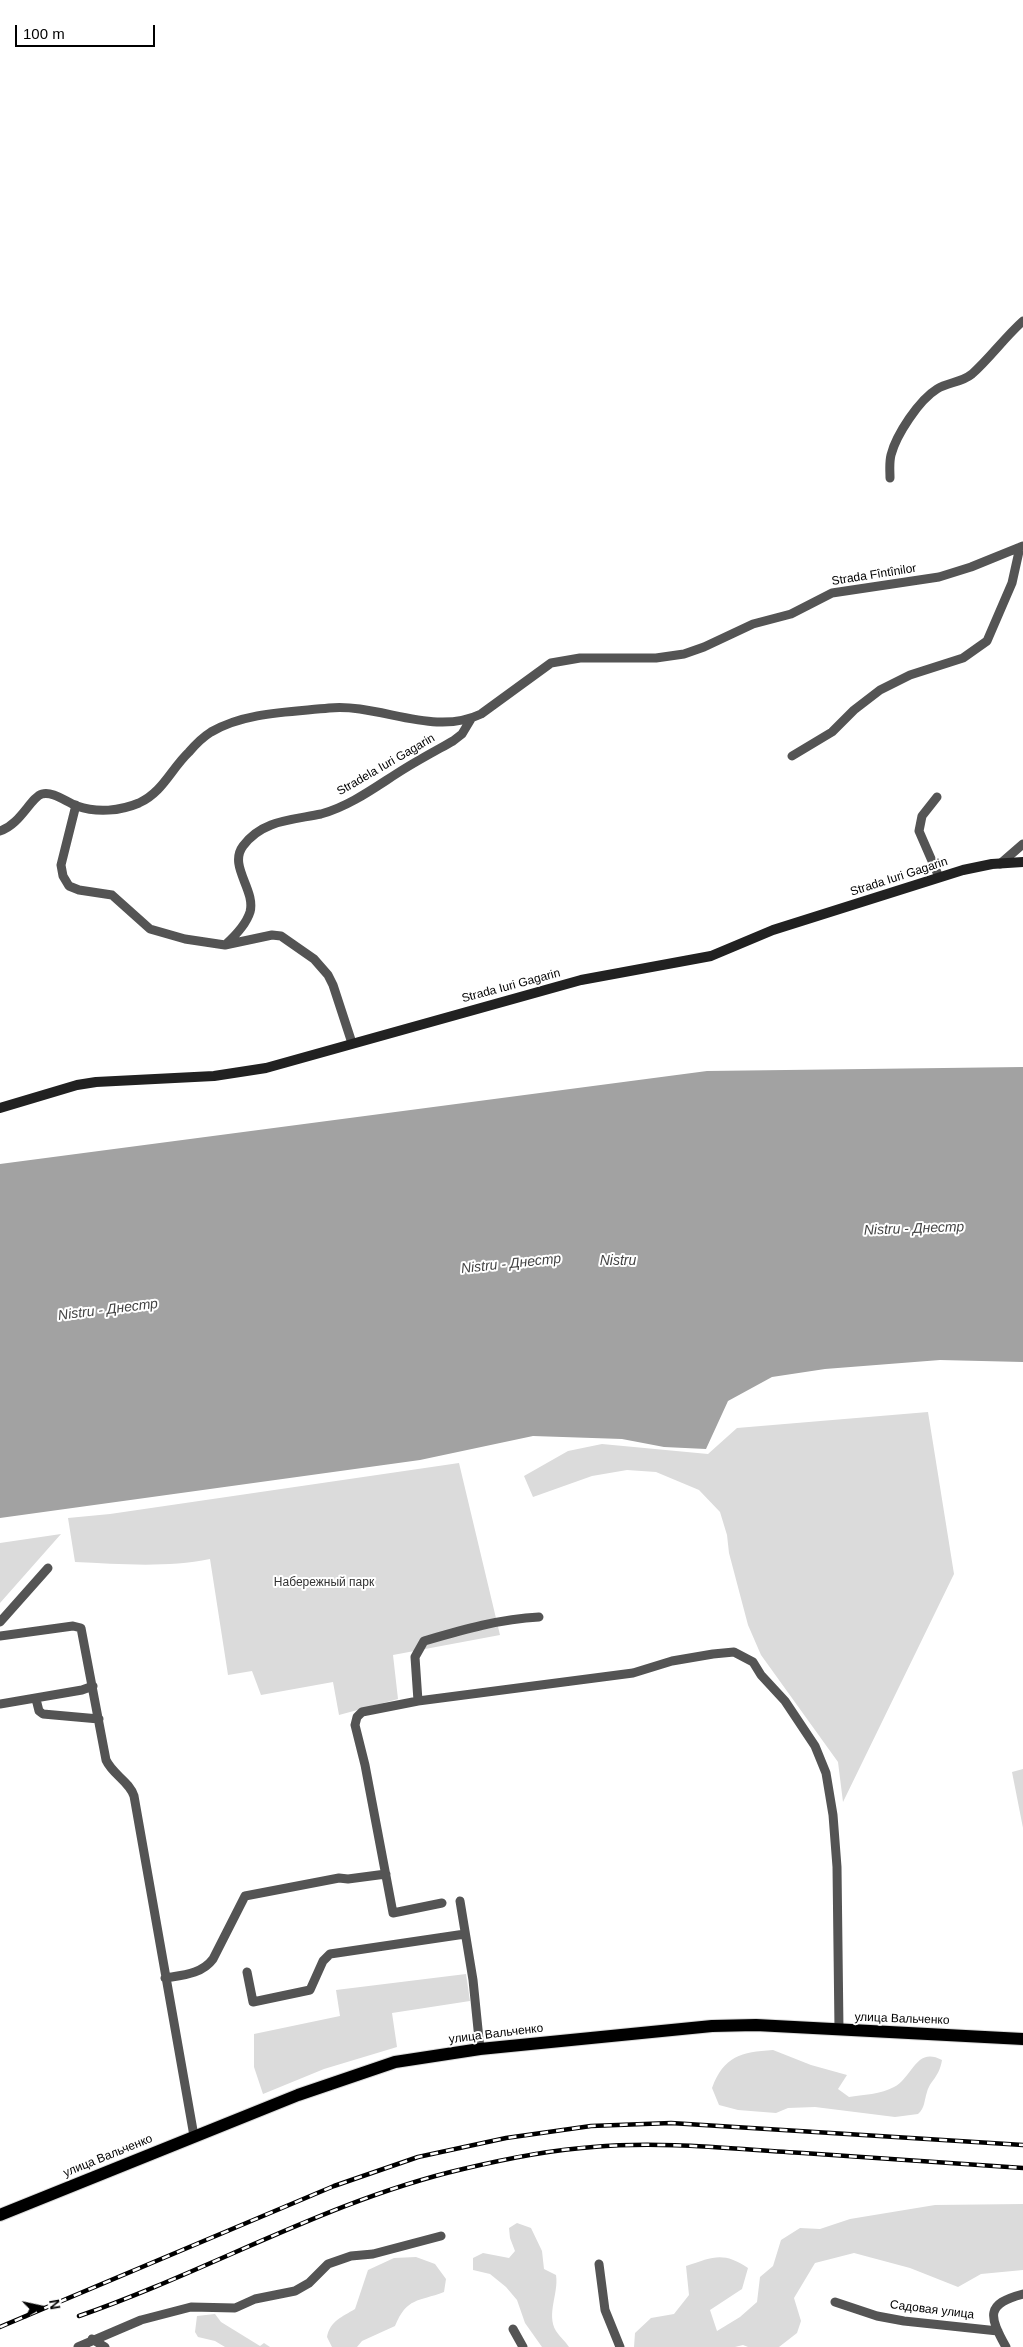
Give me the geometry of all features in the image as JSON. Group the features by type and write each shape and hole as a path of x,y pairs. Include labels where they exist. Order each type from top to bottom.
{"main road":[{"name":"Strada Iuri Gagarin","path":"0,1108 77,1085 96,1082 214,1076 250,1071 581,980 711,956 774,930 940,876 978,866 1023,862"},
{"name":"улица Вальченко","path":"0,2215 298,2095 368,2070 416,2058 480,2048 712,2026 756,2025 1023,2039"}],"street":[{"path":"890,478 893,449 912,415 937,389 966,378 994,353 1023,321"},
{"path":"792,756 832,732 854,710 880,690 910,675 963,658 987,641 1012,583 1021,547"},
{"name":"Strada Fîntînilor","path":"527,679 551,663 563,660 670,657 704,647 752,624 791,614 832,593 940,577 1021,547"},
{"name":"Stradela Iuri Gagarin","path":"0,831 19,819 38,796 42,794 49,794 86,809 109,810 139,803 156,792 187,753 206,735 220,727 243,720 343,707 419,720 471,719 482,714 527,679"},
{"name":"Stradela Iuri Gagarin","path":"225,945 236,934 250,913 250,898 238,861 239,853 243,846 272,823 326,812 363,794 462,734 471,719"},
{"path":"937,796 922,816 919,831 940,876"},
{"path":"76,805 61,865 63,876 69,886 79,890 112,895 150,929 185,939 225,945 276,935 288,941 314,959 321,966 333,985 352,1043"},
{"path":"1000,864 1023,844"},
{"path":"0,1622 48,1568"},
{"path":"418,1701 414,1658 424,1641 485,1624 515,1618 538,1617"},
{"path":"0,1636 78,1626 82,1632 109,1766 131,1786 134,1796 194,2136"},
{"path":"442,1903 394,1913 355,1725 357,1717 362,1712 418,1701 633,1673 672,1661 734,1652 753,1662 761,1675 785,1701 815,1746 826,1773 833,1815 837,1867 839,2030"},
{"path":"0,1704 82,1690 92,1686"},
{"path":"36,1699 39,1711 43,1714 99,1719"},
{"path":"165,1978 195,1972 207,1967 213,1959 245,1896 339,1878 348,1879 386,1874"},
{"path":"460,1901 473,1980 480,2048"},
{"path":"247,1972 253,2002 310,1990 323,1961 330,1954 465,1934"},
{"path":"78,2347 92,2339 141,2320 191,2307 235,2308 256,2299 295,2291 309,2283 328,2264 351,2256 373,2254 441,2236"},
{"path":"598,2264 605,2310 620,2347"},
{"path":"1006,2347 995,2323 995,2307 1000,2301 1023,2294"},
{"name":"Садовая улица","path":"835,2302 878,2316 904,2321 998,2331"},
{"path":"513,2329 523,2347"},
{"path":"92,2339 105,2347"}],"green space":[{"path":"928,1412 954,1574 843,1802 838,1762 761,1655 748,1625 720,1512 699,1490 656,1472 627,1470 592,1476 533,1497 524,1476 568,1451 602,1444 708,1454 737,1428"},
{"name":"Набережный парк","path":"459,1463 500,1635 393,1655 398,1699 339,1715 333,1682 261,1695 252,1671 228,1675 210,1559 177,1564 75,1562 68,1518 110,1514"},
{"path":"61,1534 0,1603 0,1543"},
{"path":"1023,1769 1023,1828 1012,1772"},
{"path":"466,1974 470,2001 392,2013 397,2047 324,2069 263,2094 254,2067 254,2034 340,2016 336,1990"},
{"path":"773,2050 811,2065 847,2075 838,2089 849,2097 878,2093 894,2087 906,2077 915,2064 926,2057 942,2060 939,2071 926,2095 923,2107 918,2114 895,2117 815,2107 788,2108 776,2113 738,2110 719,2105 712,2088 717,2077 728,2062 743,2054"},
{"path":"1023,2204 1023,2270 981,2274 958,2287 910,2268 854,2253 815,2263 794,2298 801,2321 797,2333 779,2347 748,2347 743,2345 735,2347 634,2347 635,2333 651,2318 674,2314 689,2295 686,2266 718,2257 732,2259 748,2268 742,2289 710,2310 717,2331 740,2317 757,2302 760,2277 773,2266 781,2240 800,2228 820,2229 850,2219 935,2205"},
{"path":"517,2223 531,2228 542,2251 544,2269 556,2275 556,2289 552,2311 553,2324 556,2331 569,2347 542,2347 525,2323 517,2300 506,2287 490,2274 473,2270 473,2258 483,2253 509,2258 515,2251 510,2238 509,2228"},
{"path":"416,2257 435,2264 446,2279 444,2292 409,2305 399,2317 395,2326 362,2341 357,2347 332,2347 327,2337 331,2327 337,2320 355,2309 368,2270 394,2258"},
{"path":"215,2314 221,2322 260,2346 264,2343 270,2347 225,2347 215,2341 198,2337 195,2332 197,2316"}],"water":[{"name":"Nistru","path":"1023,1067 1023,1362 940,1360 825,1369 772,1377 728,1401 706,1449 664,1447 622,1439 533,1436 420,1460 0,1518 0,1164 707,1071"}],"railway":[{"path":"0,2327 334,2186 418,2157 506,2138 591,2126 671,2123 1023,2145"},
{"path":"79,2316 127,2298 317,2217 365,2199 413,2182 511,2158 577,2148 619,2145 672,2145 1023,2168"}],"water label":[{"name":"Nistru - Днестр","path":"914,1229"},
{"name":"Nistru - Днестр","path":"511,1264"},
{"name":"Nistru - Днестр","path":"108,1310"}]}
